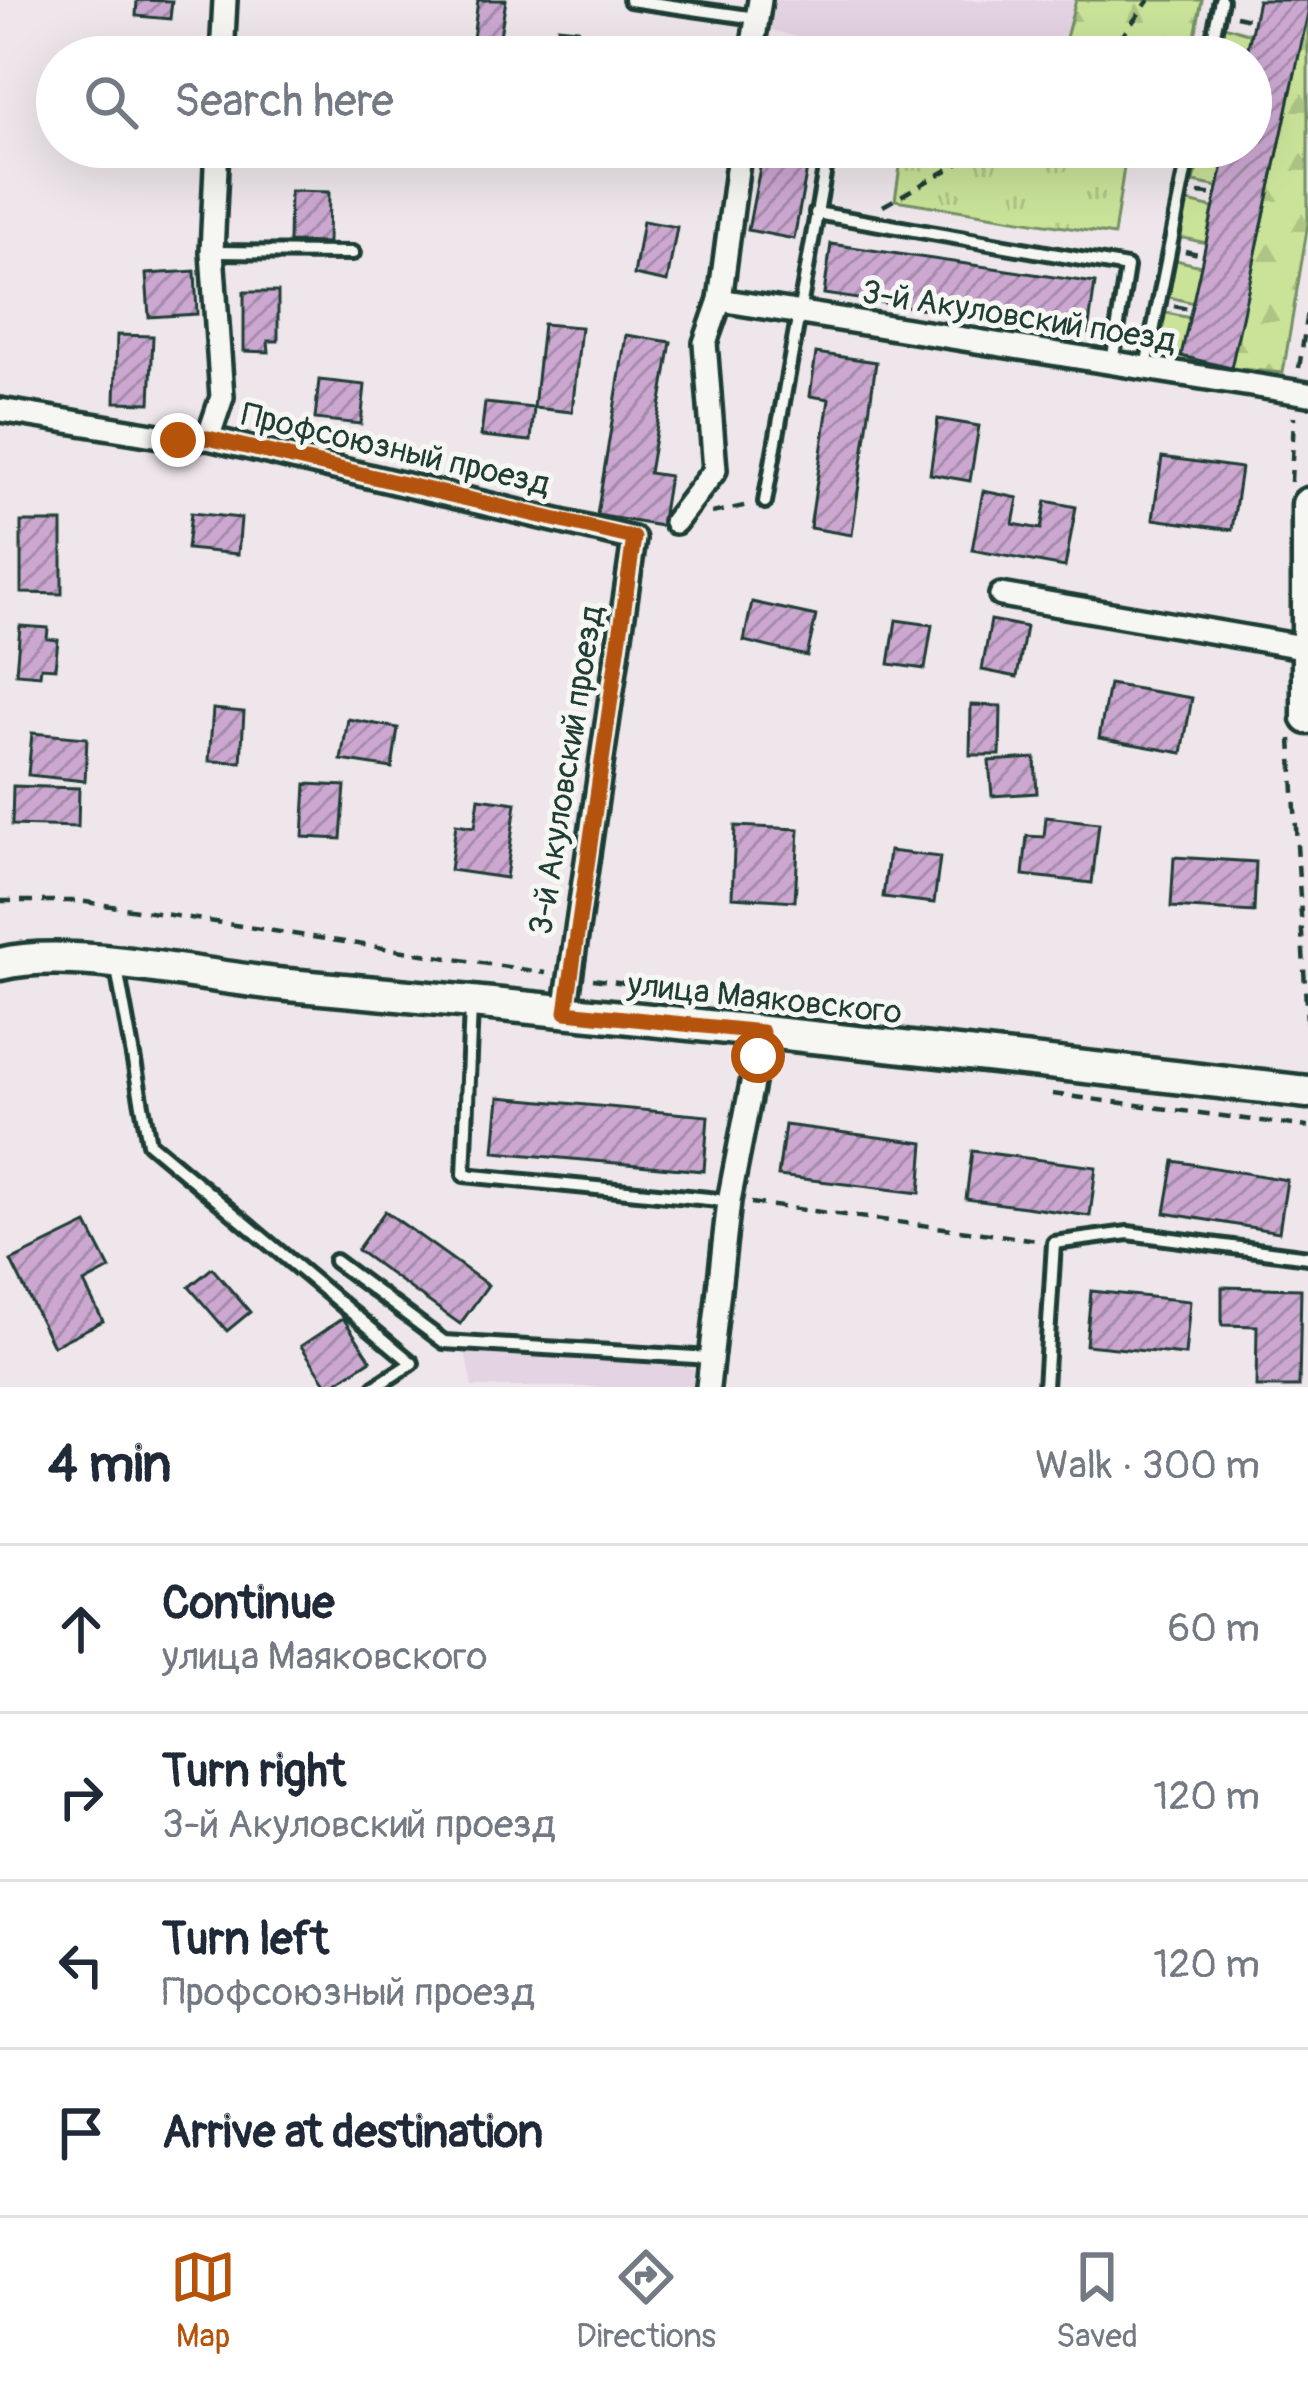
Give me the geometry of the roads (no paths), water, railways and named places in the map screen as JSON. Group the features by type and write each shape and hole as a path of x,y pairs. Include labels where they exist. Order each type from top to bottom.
{"street":[{"path":"223,36 225,0"},
{"path":"208,438 223,397 212,252 217,168"},
{"path":"675,522 715,470 705,343 720,299 737,168"},
{"name":"3-й Акуловский поезд","path":"720,299 1308,394"},
{"name":"Профсоюзный проезд","path":"0,410 178,440 208,438 634,538"},
{"path":"1308,504 1308,718"},
{"name":"3-й Акуловский проезд","path":"566,1012 567,976 634,538"},
{"path":"1001,595 1306,648"},
{"name":"улица Маяковского","path":"0,964 36,955 1308,1092"},
{"path":"708,1387 729,1201 762,1032"}],"lane":[{"path":"630,0 758,9"},
{"path":"1213,36 1221,0"},
{"path":"765,502 825,168"},
{"path":"1146,369 1186,168"},
{"path":"816,213 1127,267 1112,363"},
{"path":"212,252 353,253"},
{"path":"117,965 149,1143 412,1363 375,1387"},
{"path":"472,1001 464,1175 729,1201"},
{"path":"1045,1387 1054,1243 1128,1233 1308,1257"},
{"path":"334,1261 444,1342 711,1358"}]}
